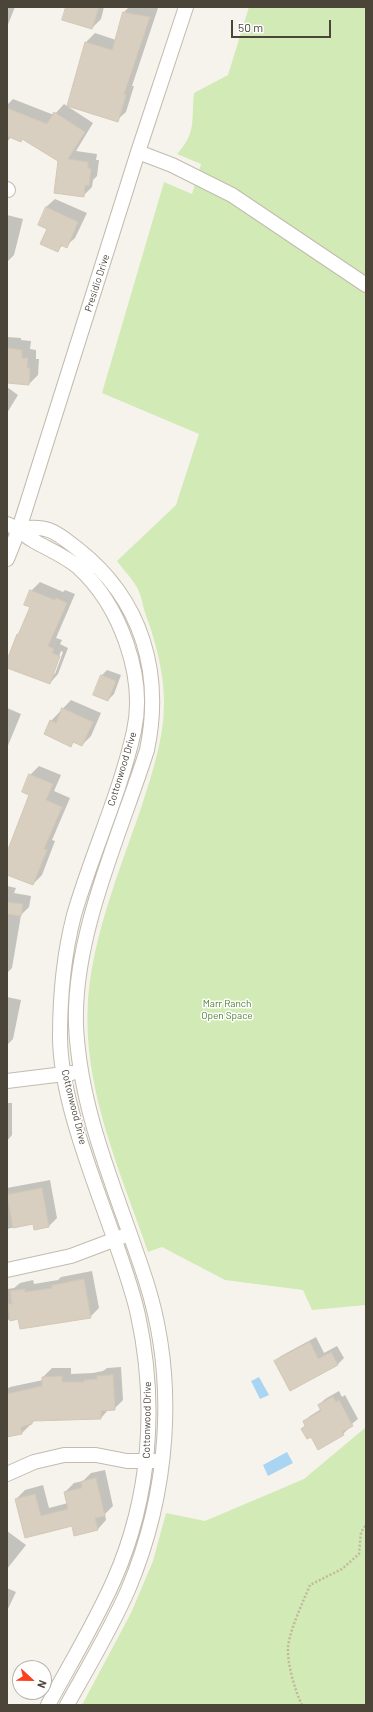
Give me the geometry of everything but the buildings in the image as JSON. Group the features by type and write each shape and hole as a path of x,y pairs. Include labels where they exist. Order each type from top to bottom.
{"street":[{"name":"Presidio Drive","path":"7,559 13,526 186,7"},
{"path":"138,152 172,165 232,195 366,285"},
{"name":"Cottonwood Drive","path":"13,526 37,526 50,530 71,544 102,571 119,592 131,613 147,653 153,698 152,724 147,750 95,906 82,954 76,1003 80,1071 93,1125 147,1283 162,1352 165,1387 165,1423 162,1462 150,1527 138,1563 119,1608 67,1705"},
{"name":"Cottonwood Drive","path":"13,526 32,540 78,567 100,593 112,611 131,653 137,695 135,729 74,915 67,948 62,995 60,1039 64,1074 74,1114 137,1311 146,1358 149,1394 146,1461 143,1487 132,1533 114,1579 48,1705"},
{"path":"7,1081 80,1071"},
{"path":"7,1270 71,1256 129,1234"},
{"path":"7,1474 34,1462 64,1456 96,1455 127,1461 162,1462"}],"path":[{"path":"302,1705 296,1692 288,1648 298,1616 310,1585 342,1569 359,1554 361,1532 366,1525"}],"green space":[{"name":"Marr Ranch Open Space","path":"249,7 366,7 366,1305 312,1310 303,1290 225,1280 162,1247 148,1252 105,1128 91,1065 88,1033 88,1000 95,951 108,902 153,769 160,743 164,703 163,682 159,661 140,594 133,581 117,561 176,505 199,434 102,393 164,182 192,194 201,164 177,154 188,139 192,125 194,93 228,75"},
{"path":"366,1427 366,1705 82,1705 131,1613 153,1561 166,1513 205,1521 304,1479"}],"water":[{"path":"259,1377 269,1395 260,1399 251,1381"},
{"path":"287,1452 293,1463 268,1476 263,1465"}]}
